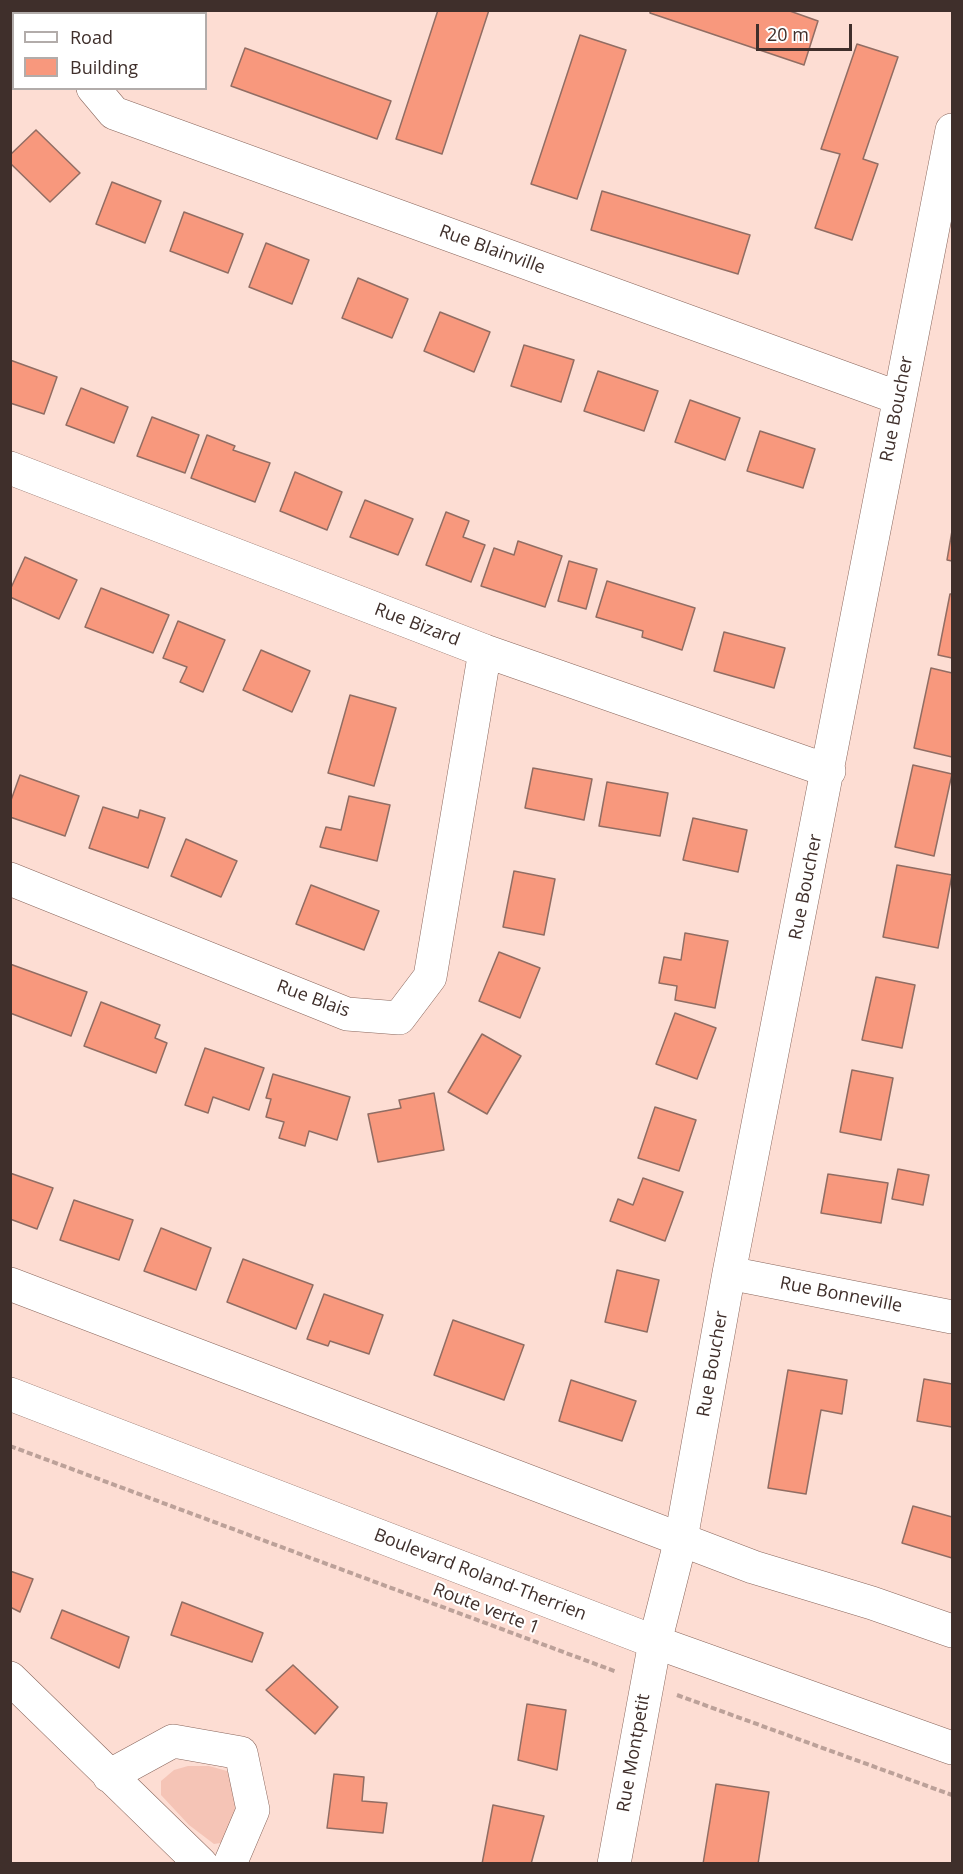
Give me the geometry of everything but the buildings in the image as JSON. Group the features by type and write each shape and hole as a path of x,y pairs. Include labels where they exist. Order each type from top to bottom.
{"street":[{"name":"Rue Blainville","path":"95,90 114,113 899,398"},
{"name":"Rue Boucher","path":"655,1642 681,1539 729,1273 829,771 952,130"},
{"name":"Rue Bizard","path":"10,468 485,651 829,771"},
{"name":"Rue Blais","path":"10,879 347,1014 399,1018 430,977 485,651"},
{"name":"Rue Bonneville","path":"729,1273 952,1317"},
{"path":"10,1284 753,1567 872,1603 952,1631"},
{"name":"Boulevard Roland-Therrien","path":"10,1394 655,1642 952,1748"},
{"name":"Rue Montpetit","path":"614,1863 655,1642"},
{"path":"10,1678 201,1863"},
{"path":"110,1776 173,1741 241,1753 253,1810 230,1863"}],"path":[{"name":"Route verte 1","path":"10,1446 952,1795"}],"shaded area":[{"path":"188,1766 209,1766 227,1771 238,1788 242,1807 227,1842 214,1844 189,1825 161,1795 161,1781 174,1770"}]}
